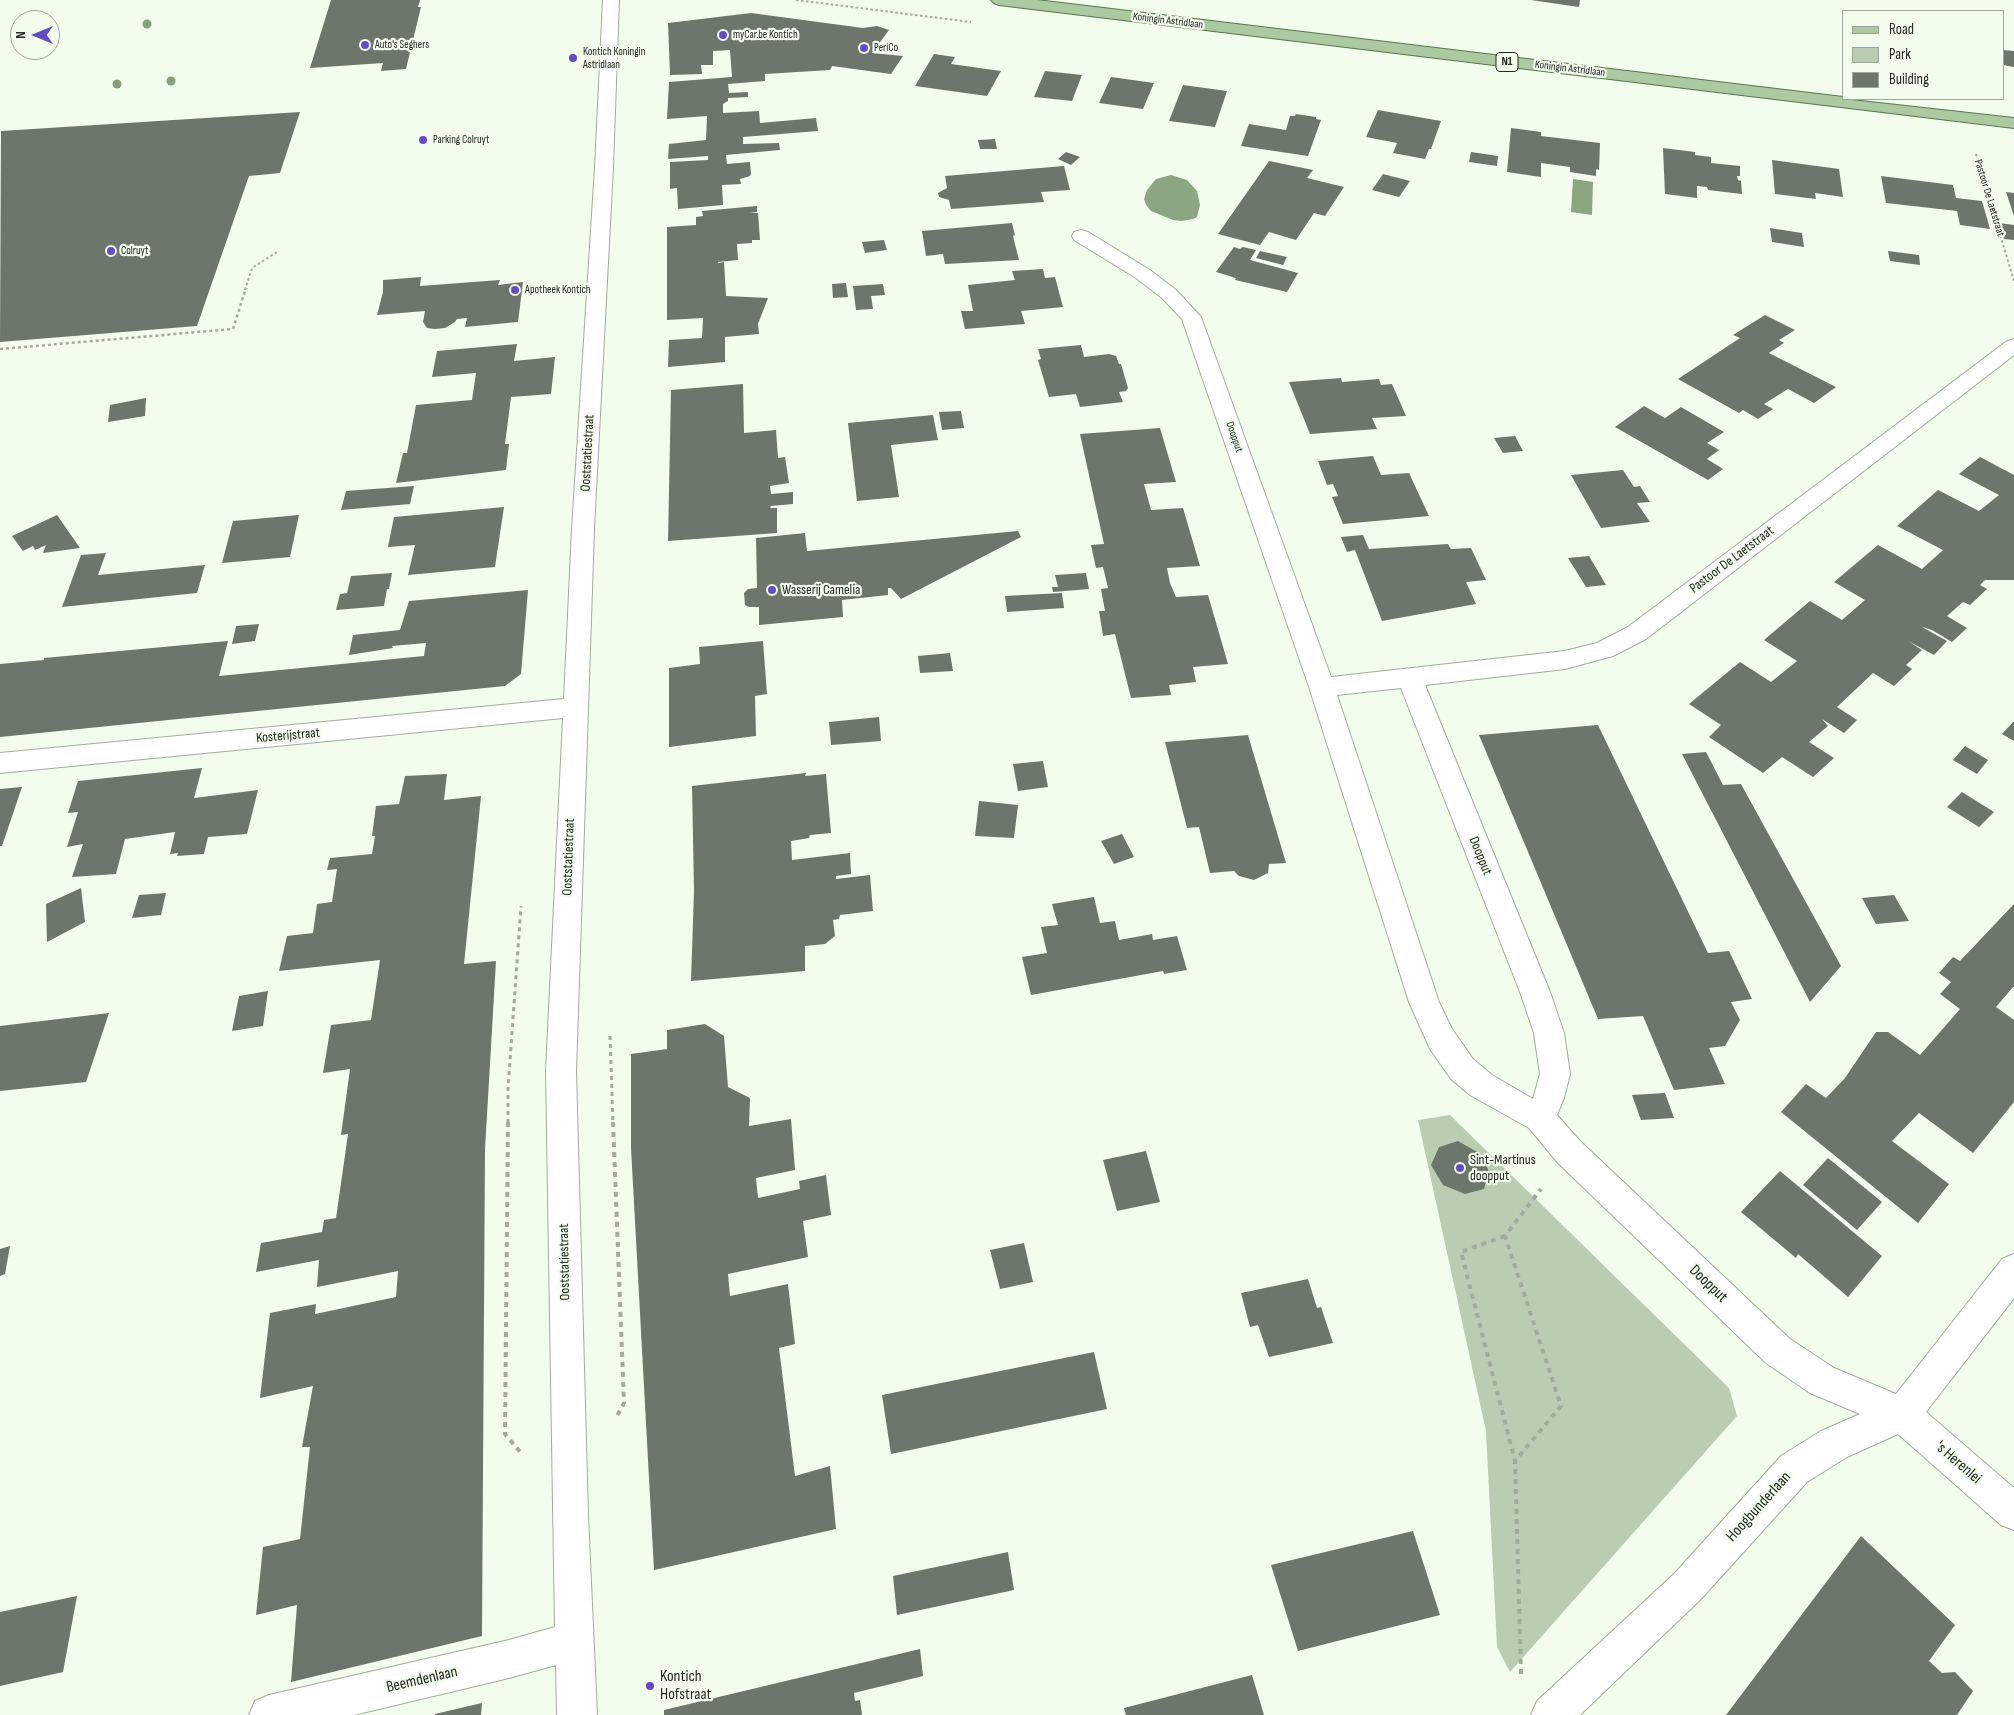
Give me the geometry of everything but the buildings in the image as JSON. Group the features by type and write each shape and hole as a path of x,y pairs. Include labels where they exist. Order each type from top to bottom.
{"main road":[{"name":"Koningin Astridlaan","path":"999,0 1037,2 2014,123"}],"street":[{"name":"Ooststatiestraat","path":"577,1715 561,1072 576,708 611,0"},
{"name":"Doopput","path":"1081,236 1170,294 1191,317 1322,687 1424,1002 1441,1039 1462,1069 1482,1086 1540,1118 1570,1152 1778,1352 1822,1381 1902,1414"},
{"name":"Pastoor De Laetstraat","path":"1409,678 1565,660 1604,650 1637,633 2014,345"},
{"name":"Doopput","path":"1409,678 1531,983 1549,1033 1555,1074 1549,1098 1540,1118"},
{"path":"1322,687 1409,678"},
{"name":"Kosterijstraat","path":"0,762 576,708"},
{"name":"Hoogbunderlaan","path":"1551,1715 1688,1586 1794,1469 1834,1444 1902,1414 2014,1271"},
{"name":"'s Herenlei","path":"1902,1414 2014,1512"},
{"name":"Beemdenlaan","path":"269,1715 509,1659 574,1641"}],"path":[{"name":"Pastoor De Laetstraat","path":"1975,153 2014,281"},
{"path":"0,349 233,329 252,268 277,252"},
{"path":"1521,1676 1515,1461 1461,1252 1505,1236 1570,1152"},
{"path":"1505,1236 1561,1406 1515,1461"}],"green space":[{"path":"1450,1115 1729,1388 1737,1416 1510,1672 1497,1647 1486,1431 1418,1120"}],"shaded area":[{"path":"1171,175 1187,180 1197,191 1200,205 1197,217 1181,221 1173,220 1151,211 1146,205 1144,199 1147,190 1156,179"},
{"path":"1573,179 1593,182 1592,215 1571,212"}],"place":[{"name":"myCar.be Kontich","path":"723,35"},
{"name":"Auto's Seghers","path":"365,45"},
{"name":"PeriCo","path":"864,48"},
{"name":"Kontich Koningin Astridlaan","path":"573,58"},
{"name":"Parking Colruyt","path":"423,140"},
{"name":"Colruyt","path":"111,251"},
{"name":"Apotheek Kontich","path":"515,290"},
{"name":"Wasserij Camelia","path":"772,590"},
{"name":"Sint-Martinus doopput","path":"1460,1168"},
{"name":"Kontich Hofstraat","path":"650,1686"}]}
